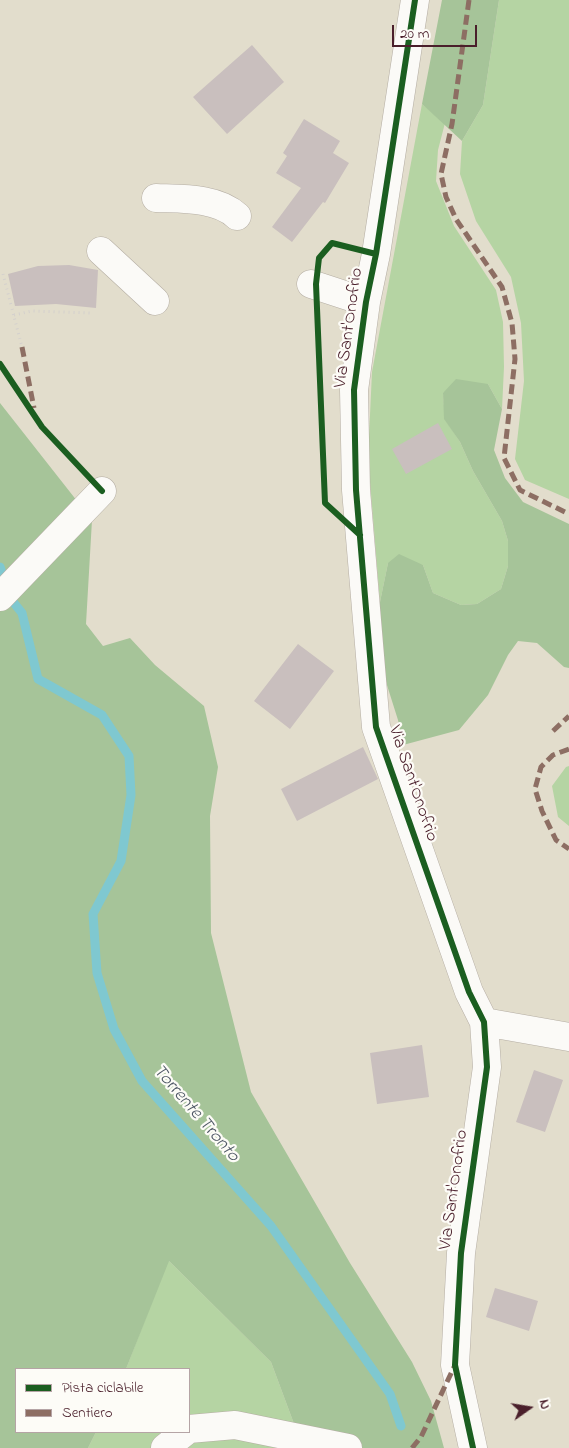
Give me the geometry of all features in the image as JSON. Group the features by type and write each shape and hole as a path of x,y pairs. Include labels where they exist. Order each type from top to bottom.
{"street":[{"name":"Via Sant'Onofrio","path":"415,0 376,254 366,302 354,390 356,490 376,727 469,992 484,1022 488,1067 461,1253 455,1365 473,1448"},
{"path":"156,198 199,201 216,205 237,216"},
{"path":"102,251 155,301"},
{"path":"312,284 366,302"},
{"path":"0,597 102,491"},
{"path":"484,1022 569,1037"},
{"path":"190,1429 235,1425 348,1448"},
{"path":"165,1448 184,1433"}],"path":[{"path":"3,274 22,346"},
{"path":"14,315 32,311 91,313"}],"green space":[{"path":"442,0 499,0 483,105 462,141 422,104"},
{"path":"499,0 569,0 569,499 525,480 515,459 524,381 521,323 511,277 476,221 460,174 462,141 483,105"},
{"path":"422,104 445,123 438,150 436,181 454,226 496,290 503,322 504,367 502,409 488,384 443,393 445,419 460,442 473,471 502,521 508,541 508,566 501,589 477,604 461,605 433,593 423,565 388,563 380,602 368,458 372,372"},
{"path":"456,379 488,384 502,409 494,450 505,478 523,502 569,524 569,668 564,667 537,643 518,641 508,655 488,695 459,730 403,745 398,720 380,663 380,602 388,563 399,554 423,565 433,593 461,605 477,604 501,589 508,566 508,541 502,521 473,471 460,442 444,419 443,393"},
{"path":"0,403 92,520 86,624 103,646 130,638 155,665 204,706 218,767 210,816 211,933 251,1092 350,1263 412,1362 431,1401 444,1448 303,1448 271,1362 169,1261 126,1368 15,1368 15,1433 96,1433 88,1448 0,1448"},
{"path":"569,766 569,826 558,817 552,786 566,767"},
{"path":"168,1260 271,1362 303,1448 88,1448 96,1433 190,1433 190,1368 126,1368"}],"building":[{"path":"252,45 284,82 227,134 193,97"},
{"path":"304,119 340,141 333,153 349,163 325,203 323,202 292,242 272,227 301,188 276,173 287,156 283,153"},
{"path":"69,265 98,270 96,308 56,304 15,306 8,274 38,266"},
{"path":"438,423 452,449 406,474 392,449"},
{"path":"298,644 334,671 290,729 254,701"},
{"path":"363,747 378,779 297,821 281,789"},
{"path":"422,1045 429,1097 377,1104 370,1053"},
{"path":"534,1070 563,1080 545,1132 516,1122"},
{"path":"495,1288 538,1301 529,1331 486,1317"}],"waterway":[{"name":"Torrente Tronto","path":"0,567 10,598 22,613 38,679 102,715 129,756 131,795 121,861 93,914 97,973 114,1029 142,1081 271,1226 390,1394 401,1426"}],"marked path":[{"path":"469,0 452,124 441,174 446,197 456,219 502,287 512,323 515,359 504,458 520,490 569,514"},
{"path":"22,347 34,408"},
{"path":"553,731 569,716"},
{"path":"569,749 553,755 541,767 535,789 542,811 556,840 569,849"},
{"path":"412,1448 421,1437 455,1365"}],"cycle path":[{"path":"415,0 376,254 366,302 354,390 356,490 376,727 469,992 484,1022 487,1067 461,1253 455,1365 473,1448"},
{"path":"360,535 325,503 316,284 319,258 332,243 376,254"},
{"path":"0,364 42,427 102,491"}]}
